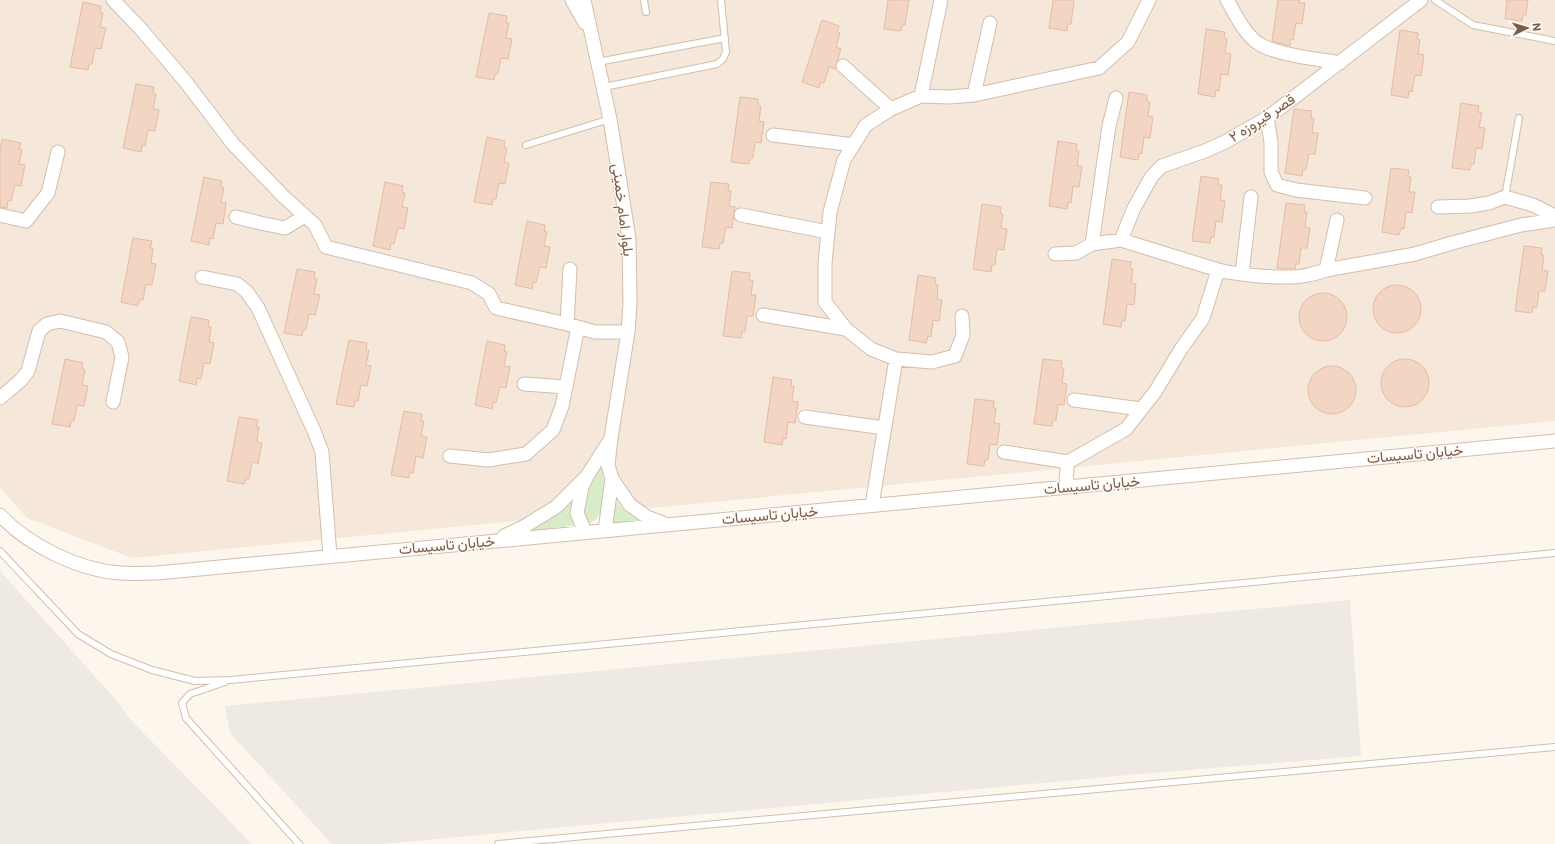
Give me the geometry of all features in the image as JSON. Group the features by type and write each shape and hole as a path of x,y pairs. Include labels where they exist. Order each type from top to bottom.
{"street":[{"path":"113,0 140,28 185,81 233,144 283,196 315,225 326,247 472,283 489,294 496,308 595,332 628,332"},
{"name":"بلوار امام خمینی","path":"572,0 591,31"},
{"name":"بلوار امام خمینی","path":"584,0 604,87 629,239 630,304 628,332 608,465 612,479"},
{"path":"920,96 941,0"},
{"path":"962,316 963,335 955,356 932,362 896,359 871,349 846,328 825,302 825,263 830,212 844,160 866,125 891,108 920,96 974,96 1099,68 1128,42 1149,0"},
{"path":"1227,0 1250,36 1261,45 1286,53 1340,63"},
{"name":"قصر فیروزه ۲","path":"1121,240 1138,201 1152,176 1162,166 1205,151 1225,142 1267,118 1421,0"},
{"path":"974,96 990,23"},
{"path":"844,66 891,108"},
{"path":"1092,244 1109,126 1116,98"},
{"path":"1267,118 1271,142 1271,172 1277,185 1296,190 1365,198"},
{"path":"773,135 854,145"},
{"path":"0,215 26,221 48,192 58,152"},
{"path":"1242,274 1251,197"},
{"path":"1438,207 1476,205 1489,203 1505,197 1533,205 1555,216"},
{"path":"741,215 828,232"},
{"path":"236,216 285,228 305,216"},
{"path":"1326,270 1338,220"},
{"path":"1055,254 1076,253 1092,244 1121,240 1218,270 1242,274 1288,277 1308,275 1326,270 1415,254 1521,225 1555,220"},
{"path":"450,456 488,460 526,454 554,430 562,406 566,387 572,326 570,269"},
{"path":"1004,452 1068,462 1126,429 1155,392 1181,349 1203,318 1218,270"},
{"path":"202,277 237,284 247,292 258,308 314,431 322,452 330,556"},
{"path":"764,315 846,328"},
{"path":"0,398 21,380 28,371 39,331 47,324 60,321 106,332 118,342 122,357 114,402"},
{"path":"872,506 896,359"},
{"path":"524,384 566,387"},
{"path":"1074,400 1142,409"},
{"path":"804,417 884,428"},
{"path":"585,532 577,513 582,487 587,476 611,438"},
{"name":"خیابان تاسیسات","path":"0,515 8,524 42,548 81,565 119,573 157,573 1555,441"},
{"path":"1068,462 1066,478 1070,487"},
{"path":"487,542 511,534 556,507 587,476"},
{"path":"612,479 630,505 647,517 666,525"},
{"path":"605,530 612,479"}],"lane":[{"path":"644,0 646,12"},
{"path":"604,87 717,64 723,59 726,52 722,0"},
{"path":"1435,0 1472,26 1555,41"},
{"path":"598,62 725,38"},
{"path":"1505,197 1519,118"},
{"path":"526,145 610,119"},
{"path":"0,551 78,634 111,654 152,670 195,681 231,680 1555,553"},
{"path":"231,680 190,694 182,702 186,718 299,844"},
{"path":"498,844 1555,748"}],"shaded area":[{"path":"0,0 1555,0 1555,421 132,558 27,518 0,488"},
{"path":"0,571 118,702 128,717 252,844 0,844"},
{"path":"1350,600 1361,756 1140,774 382,844 332,844 230,733 225,706"}],"green space":[{"path":"601,455 604,482 604,501 602,510 598,517 591,523 586,521 584,513 585,497"},
{"path":"575,494 577,525 522,532"},
{"path":"614,501 628,513 646,520 611,524"}],"building":[{"path":"888,0 909,0 905,25 902,25 901,31 884,29"},
{"path":"1053,0 1074,0 1071,24 1068,24 1067,31 1049,28"},
{"path":"1278,0 1300,0 1299,3 1305,3 1302,24 1296,23 1293,40 1290,39 1290,46 1272,41"},
{"path":"1507,0 1528,0 1526,15 1523,15 1522,21 1505,19"},
{"path":"83,2 101,6 100,12 103,13 100,27 106,28 101,49 95,48 92,64 89,64 88,70 70,67"},
{"path":"489,13 507,16 506,23 509,23 506,38 512,39 508,59 501,58 498,74 495,74 494,80 476,77"},
{"path":"822,20 839,26 837,32 840,33 836,47 841,49 835,69 829,67 824,83 821,82 819,88 802,82"},
{"path":"1206,29 1225,32 1224,38 1227,39 1225,53 1231,54 1228,75 1221,74 1219,91 1216,90 1215,97 1198,94"},
{"path":"1400,30 1418,33 1417,39 1420,40 1418,54 1424,55 1421,76 1415,75 1412,92 1409,91 1408,98 1391,95"},
{"path":"136,84 154,87 153,94 156,94 153,109 159,110 155,131 148,130 145,146 142,145 141,152 123,148"},
{"path":"1129,92 1147,95 1147,101 1150,102 1148,116 1153,117 1150,138 1144,137 1142,154 1139,153 1138,160 1120,157"},
{"path":"740,97 758,99 758,106 761,106 759,121 764,122 761,143 755,142 753,158 750,158 749,164 731,162"},
{"path":"1461,103 1479,106 1478,112 1482,113 1479,127 1485,128 1482,149 1476,148 1474,164 1471,164 1470,170 1452,168"},
{"path":"1294,109 1312,111 1311,118 1314,118 1312,133 1318,133 1315,154 1309,154 1306,170 1303,169 1302,176 1285,173"},
{"path":"487,137 505,141 504,147 507,148 504,162 509,163 505,184 499,183 496,199 493,199 492,205 474,202"},
{"path":"2,139 21,143 19,149 22,150 19,164 25,165 21,186 15,185 11,201 8,200 7,208 0,207 0,151"},
{"path":"1058,141 1077,144 1076,150 1079,151 1077,166 1082,166 1079,187 1073,186 1071,203 1068,202 1067,209 1049,206"},
{"path":"1391,168 1409,170 1408,176 1411,177 1409,192 1415,192 1412,213 1406,212 1404,229 1401,228 1399,235 1382,232"},
{"path":"1201,176 1219,179 1218,185 1222,185 1220,200 1225,201 1222,222 1216,221 1214,237 1211,237 1210,243 1192,241"},
{"path":"204,177 222,181 221,187 224,188 221,202 226,203 223,224 216,223 213,239 210,238 209,245 191,241"},
{"path":"385,182 403,186 402,192 405,193 402,207 408,208 404,229 398,228 394,244 391,243 390,250 373,246"},
{"path":"711,182 729,184 728,191 731,191 729,206 735,207 732,228 726,227 723,243 720,243 719,249 702,247"},
{"path":"1286,203 1305,205 1304,212 1307,212 1305,227 1310,228 1307,248 1301,248 1299,264 1296,264 1295,269 1277,268"},
{"path":"982,204 1001,207 1000,213 1003,214 1001,228 1007,229 1004,250 997,249 995,265 992,265 991,272 973,269"},
{"path":"527,221 545,225 544,231 547,232 544,246 550,247 546,268 540,267 536,283 533,282 532,289 515,285"},
{"path":"133,238 152,241 150,248 153,248 151,263 156,264 152,285 146,284 143,300 140,299 138,306 121,302"},
{"path":"1524,246 1542,248 1541,255 1544,255 1542,270 1548,271 1545,291 1539,291 1537,307 1533,307 1532,313 1515,311"},
{"path":"1112,259 1131,262 1130,268 1133,269 1131,283 1136,284 1134,305 1127,304 1125,321 1122,320 1121,327 1103,324"},
{"path":"297,269 315,272 314,278 317,279 314,294 320,295 315,315 309,314 306,330 303,330 302,336 284,333"},
{"path":"732,271 750,273 749,280 753,280 751,295 756,295 753,316 747,316 745,332 742,331 741,338 723,336"},
{"path":"918,275 936,278 935,284 938,285 937,299 942,300 939,321 933,320 931,337 928,336 926,343 909,340"},
{"path":"1392,285 1402,285 1414,292 1421,304 1421,314 1414,326 1402,333 1392,333 1384,329 1377,322 1373,314 1373,304 1377,296 1384,289"},
{"path":"1318,293 1328,293 1340,300 1347,312 1347,322 1340,334 1328,341 1318,341 1310,337 1303,330 1299,322 1299,312 1303,304 1310,297"},
{"path":"191,317 209,320 208,327 211,327 209,342 214,343 210,364 204,363 201,379 197,378 196,385 179,381"},
{"path":"349,340 367,343 366,350 369,350 366,365 371,366 367,386 361,385 358,401 355,401 354,407 336,404"},
{"path":"487,341 505,345 504,351 507,352 504,366 510,367 506,388 500,387 496,403 493,402 492,409 475,405"},
{"path":"65,359 83,363 82,369 85,370 82,385 88,386 84,406 77,405 74,421 71,421 70,427 52,424"},
{"path":"1043,359 1062,361 1061,368 1064,368 1062,383 1067,384 1064,405 1058,404 1056,420 1053,420 1052,426 1034,424"},
{"path":"1400,359 1410,359 1422,366 1429,378 1429,388 1422,400 1410,407 1400,407 1392,403 1385,396 1381,388 1381,378 1385,370 1392,363"},
{"path":"1327,366 1337,366 1346,370 1352,376 1356,385 1356,395 1352,404 1346,410 1337,414 1327,414 1318,410 1312,404 1308,395 1308,385 1312,376 1318,370"},
{"path":"773,377 792,380 791,386 794,387 792,401 798,402 795,423 788,422 786,439 783,438 782,445 764,442"},
{"path":"975,399 994,401 993,408 996,408 994,423 1000,424 997,445 990,444 988,460 985,460 984,466 967,464"},
{"path":"404,411 422,414 421,421 424,421 421,436 427,437 423,458 416,456 413,473 410,472 409,478 391,475"},
{"path":"239,417 258,420 256,427 259,427 257,442 262,443 258,464 252,462 249,479 246,478 244,484 227,481"}]}
